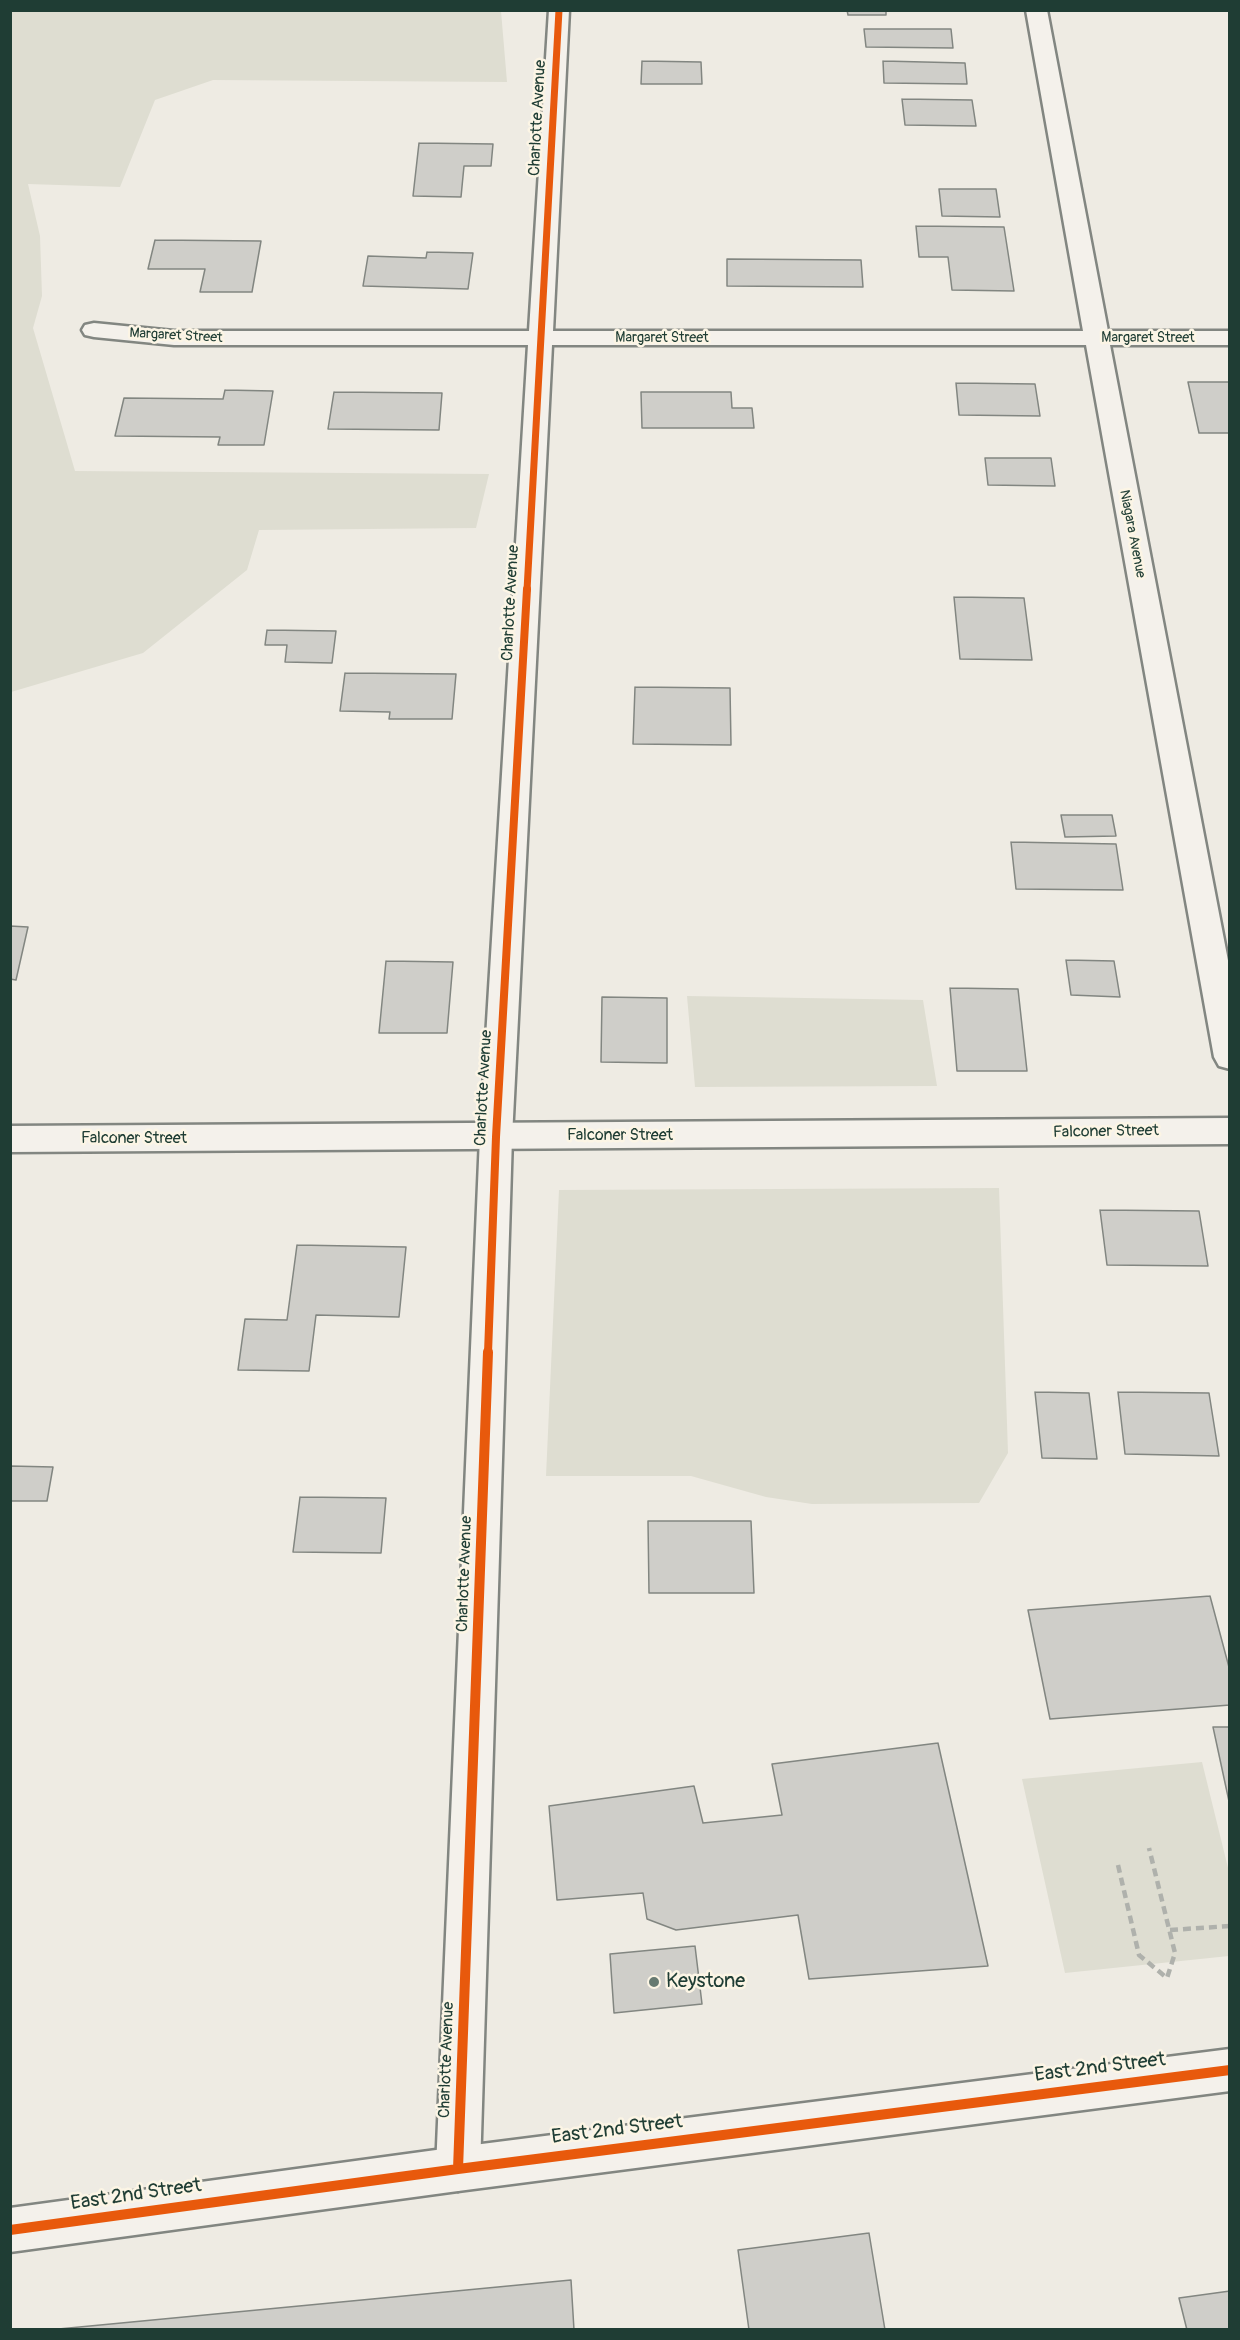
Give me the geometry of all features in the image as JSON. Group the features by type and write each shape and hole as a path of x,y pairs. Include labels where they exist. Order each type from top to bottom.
{"street":[{"name":"Charlotte Avenue","path":"458,2169 496,1137 559,10"},
{"name":"Niagara Avenue","path":"1036,10 1230,1057"},
{"name":"Margaret Street","path":"94,330 174,338 1230,338"},
{"name":"Falconer Street","path":"10,1139 1230,1131"},
{"name":"East 2nd Street","path":"10,2230 458,2169 1230,2070"}],"path":[{"path":"1118,1865 1139,1955 1167,1978 1175,1953 1149,1848"},
{"path":"1170,1930 1230,1926"}],"shaded area":[{"path":"11,10 501,11 507,82 213,80 155,100 120,187 28,184 40,236 42,296 33,328 75,471 489,474 476,528 259,530 247,570 143,653 11,692"},
{"path":"687,996 923,1000 937,1086 695,1087"},
{"path":"999,1188 1008,1453 979,1503 812,1504 766,1497 691,1476 546,1476 559,1190"},
{"path":"1202,1762 1229,1872 1229,1956 1065,1973 1022,1779"}],"building":[{"path":"847,10 886,10 886,15 848,15"},
{"path":"864,29 951,29 953,48 866,47"},
{"path":"642,61 701,62 702,84 641,84"},
{"path":"883,61 965,63 967,84 884,83"},
{"path":"902,99 972,100 976,126 905,125"},
{"path":"419,143 493,144 491,166 464,166 461,197 413,196"},
{"path":"939,189 996,189 1000,217 942,216"},
{"path":"916,226 1004,227 1014,291 952,290 948,257 919,257"},
{"path":"155,240 261,241 252,292 200,292 205,269 148,269"},
{"path":"427,252 473,253 468,289 363,286 368,256 426,258"},
{"path":"727,259 861,260 863,287 727,286"},
{"path":"1188,382 1230,382 1230,433 1199,433"},
{"path":"956,383 1035,384 1040,416 959,415"},
{"path":"225,390 273,391 264,445 218,445 220,437 115,436 124,398 223,399"},
{"path":"334,392 442,393 439,430 328,429"},
{"path":"641,392 731,392 732,408 752,408 754,428 642,428"},
{"path":"985,458 1051,458 1055,486 988,485"},
{"path":"954,597 1024,598 1032,660 960,659"},
{"path":"267,630 336,631 332,663 285,662 287,645 265,645"},
{"path":"345,673 456,674 452,719 389,719 390,712 340,711"},
{"path":"635,687 730,688 731,745 633,744"},
{"path":"1061,815 1112,815 1116,836 1065,837"},
{"path":"1011,842 1116,844 1123,890 1016,889"},
{"path":"10,926 28,927 16,980 10,979"},
{"path":"1066,960 1114,961 1120,997 1071,995"},
{"path":"386,961 453,962 447,1033 379,1033"},
{"path":"950,988 1018,989 1027,1071 957,1071"},
{"path":"602,997 667,998 667,1063 601,1062"},
{"path":"1100,1210 1199,1211 1208,1266 1107,1265"},
{"path":"297,1245 406,1247 399,1317 316,1315 309,1371 238,1370 245,1319 287,1320"},
{"path":"1035,1392 1089,1393 1097,1459 1042,1458"},
{"path":"1118,1392 1209,1393 1219,1456 1125,1454"},
{"path":"10,1466 53,1467 47,1501 10,1501"},
{"path":"300,1497 386,1498 381,1553 293,1552"},
{"path":"648,1521 751,1521 754,1593 649,1593"},
{"path":"1210,1596 1230,1671 1230,1705 1050,1719 1028,1610"},
{"path":"1213,1727 1230,1727 1230,1806"},
{"path":"938,1743 988,1966 809,1979 798,1915 676,1930 647,1919 643,1893 557,1900 549,1806 694,1786 703,1823 782,1815 772,1764"},
{"path":"695,1946 702,2004 614,2013 610,1954"},
{"path":"869,2233 885,2330 749,2330 738,2250"},
{"path":"571,2280 574,2330 48,2330"},
{"path":"1230,2291 1230,2330 1187,2330 1179,2298"}],"cycle path":[{"path":"458,2169 496,1137 559,10"},
{"path":"10,2230 458,2169 1230,2070"}],"place":[{"name":"Keystone","path":"654,1982"}]}
